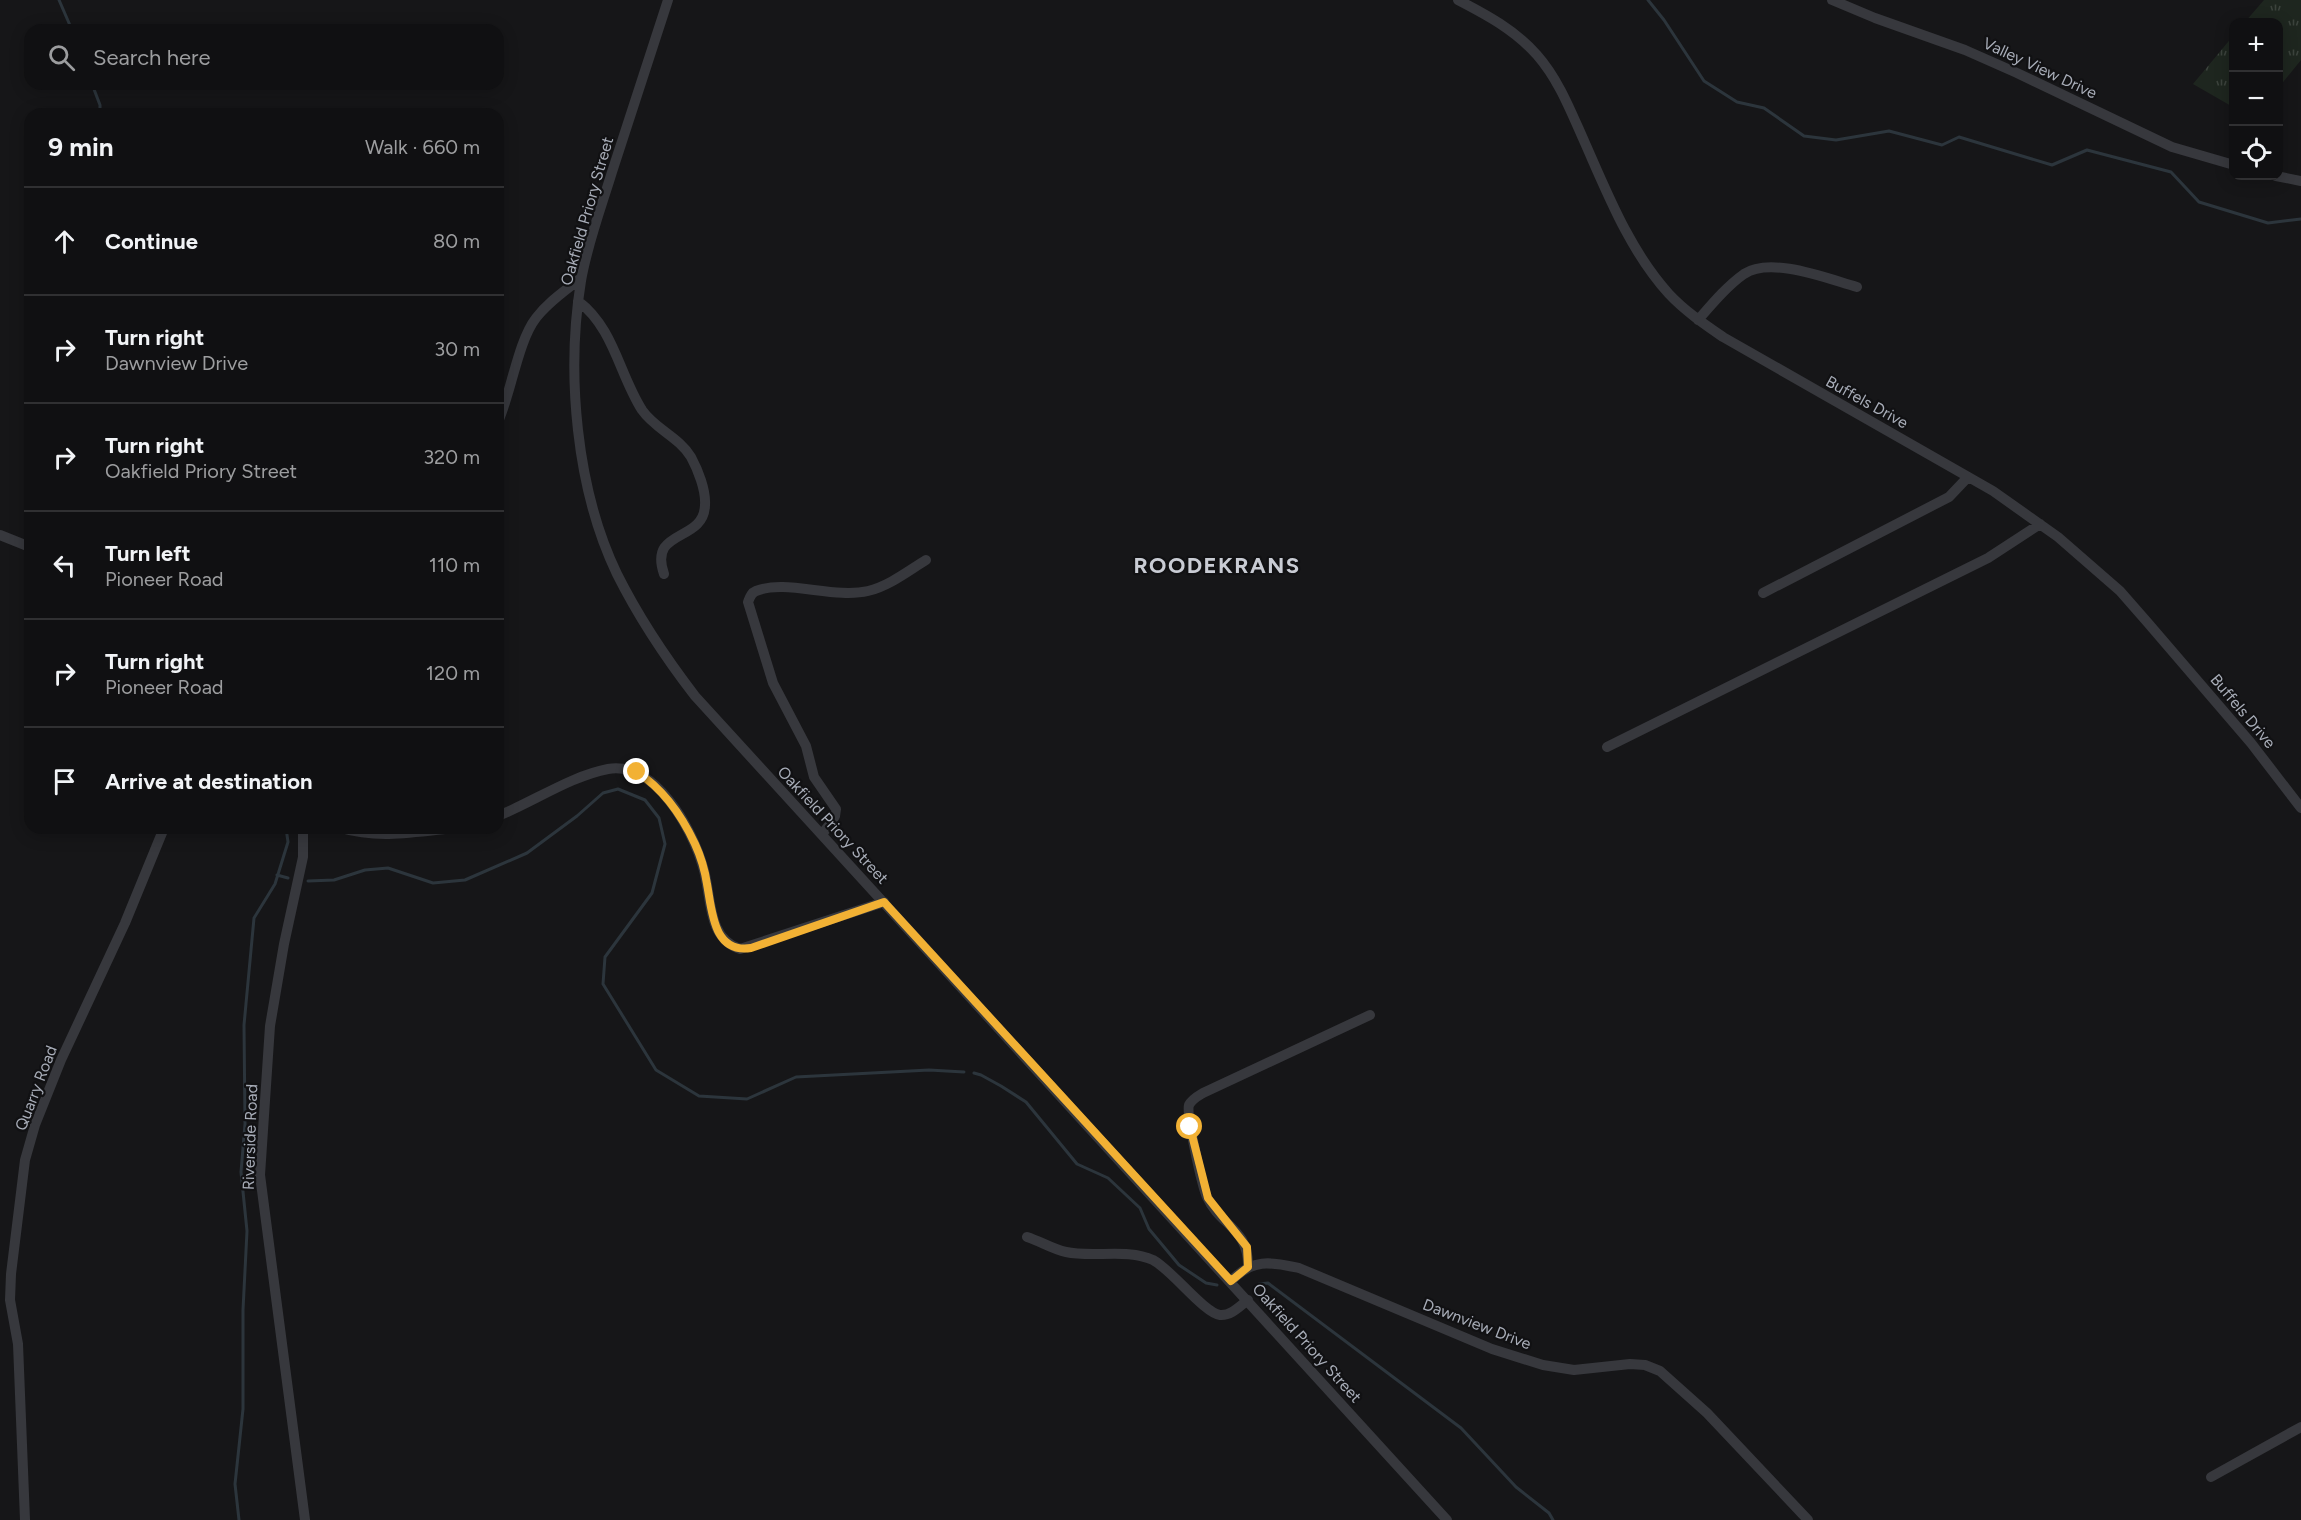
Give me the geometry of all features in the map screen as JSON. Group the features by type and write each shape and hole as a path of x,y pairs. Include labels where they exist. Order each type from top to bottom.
{"street":[{"name":"Oakfield Priory Street","path":"668,0 599,212 581,279 578,301 573,378 578,426 585,470 597,520 616,572 641,620 695,696 1447,1520"},
{"name":"Buffels Drive","path":"1458,0 1491,17 1517,36 1550,71 1561,89 1610,200 1635,249 1670,295 1698,320 1723,337 1968,477 2058,537 2120,591 2251,743 2301,808"},
{"name":"Valley View Drive","path":"1832,0 1847,8 2017,72 2172,147 2229,164"},
{"path":"2283,177 2301,181"},
{"path":"1698,320 1727,290 1745,274 1755,269 1783,268 1857,287"},
{"path":"504,408 527,331 549,303 581,279"},
{"path":"578,301 594,315 606,331 621,369 644,413 682,446 692,460 702,486 705,498 703,516 697,525 663,548 660,562 664,574"},
{"path":"1763,592 1949,497 1968,477"},
{"path":"1607,747 1988,558 2040,524"},
{"path":"0,536 24,545"},
{"path":"822,834 831,823 836,809 814,777 806,746 773,683 748,602 750,595 765,589 788,588 836,593 869,591 926,560"},
{"path":"504,813 591,774 610,769 637,772 663,794 679,816 695,844 703,866 712,920 725,941 741,949 884,902"},
{"name":"Quarry Road","path":"26,1520 18,1344 6,1273 25,1160 35,1125 61,1060 125,923 162,834"},
{"name":"Riverside Road","path":"303,834 303,857 270,1026 260,1175 304,1520"},
{"path":"1231,1281 1248,1267 1247,1247 1208,1198 1190,1127 1188,1113 1190,1105 1203,1093 1370,1015"},
{"path":"1027,1237 1066,1252 1150,1259 1172,1274 1210,1311 1219,1315 1234,1311 1248,1300"},
{"name":"Dawnview Drive","path":"1248,1267 1259,1263 1276,1263 1299,1268 1492,1348 1543,1365 1574,1370 1630,1364 1646,1365 1660,1371 1707,1413 1809,1520"},
{"path":"2211,1477 2301,1426"}],"green space":[{"path":"2264,0 2301,0 2301,60 2283,82 2283,18 2248,18"},
{"path":"2229,41 2229,105 2193,84"}],"waterway":[{"path":"59,0 69,24"},
{"path":"1648,0 1704,81 1737,102 1764,108 1804,136 1836,140 1889,131 1942,145 1959,137 2052,165 2087,150 2171,172 2199,202 2268,223 2301,219"},
{"path":"94,90 100,108"},
{"path":"308,881 334,880 365,870 388,868 433,883 465,880 527,853 577,816 603,793 618,789 645,800 659,818 665,844 652,893 605,957 603,984 656,1070 699,1096 747,1099 796,1077 929,1070 964,1072"},
{"path":"239,1520 235,1484 243,1409 243,1310 247,1231 241,1172 245,1124 244,1025 254,918 275,884 288,842 287,834"},
{"path":"277,875 288,878"},
{"path":"974,1073 1026,1102 1077,1164 1108,1178 1140,1208 1149,1229 1179,1265 1206,1283 1217,1285"},
{"path":"1259,1284 1268,1283 1461,1428 1516,1487 1549,1513 1553,1520"}],"district":[{"name":"ROODEKRANS","path":"1217,565"}],"route":[{"path":"637,772 663,794 695,844 707,882 712,920 725,941 732,947 751,948 884,902 1231,1281 1248,1267 1247,1247 1208,1198 1190,1127"}]}
